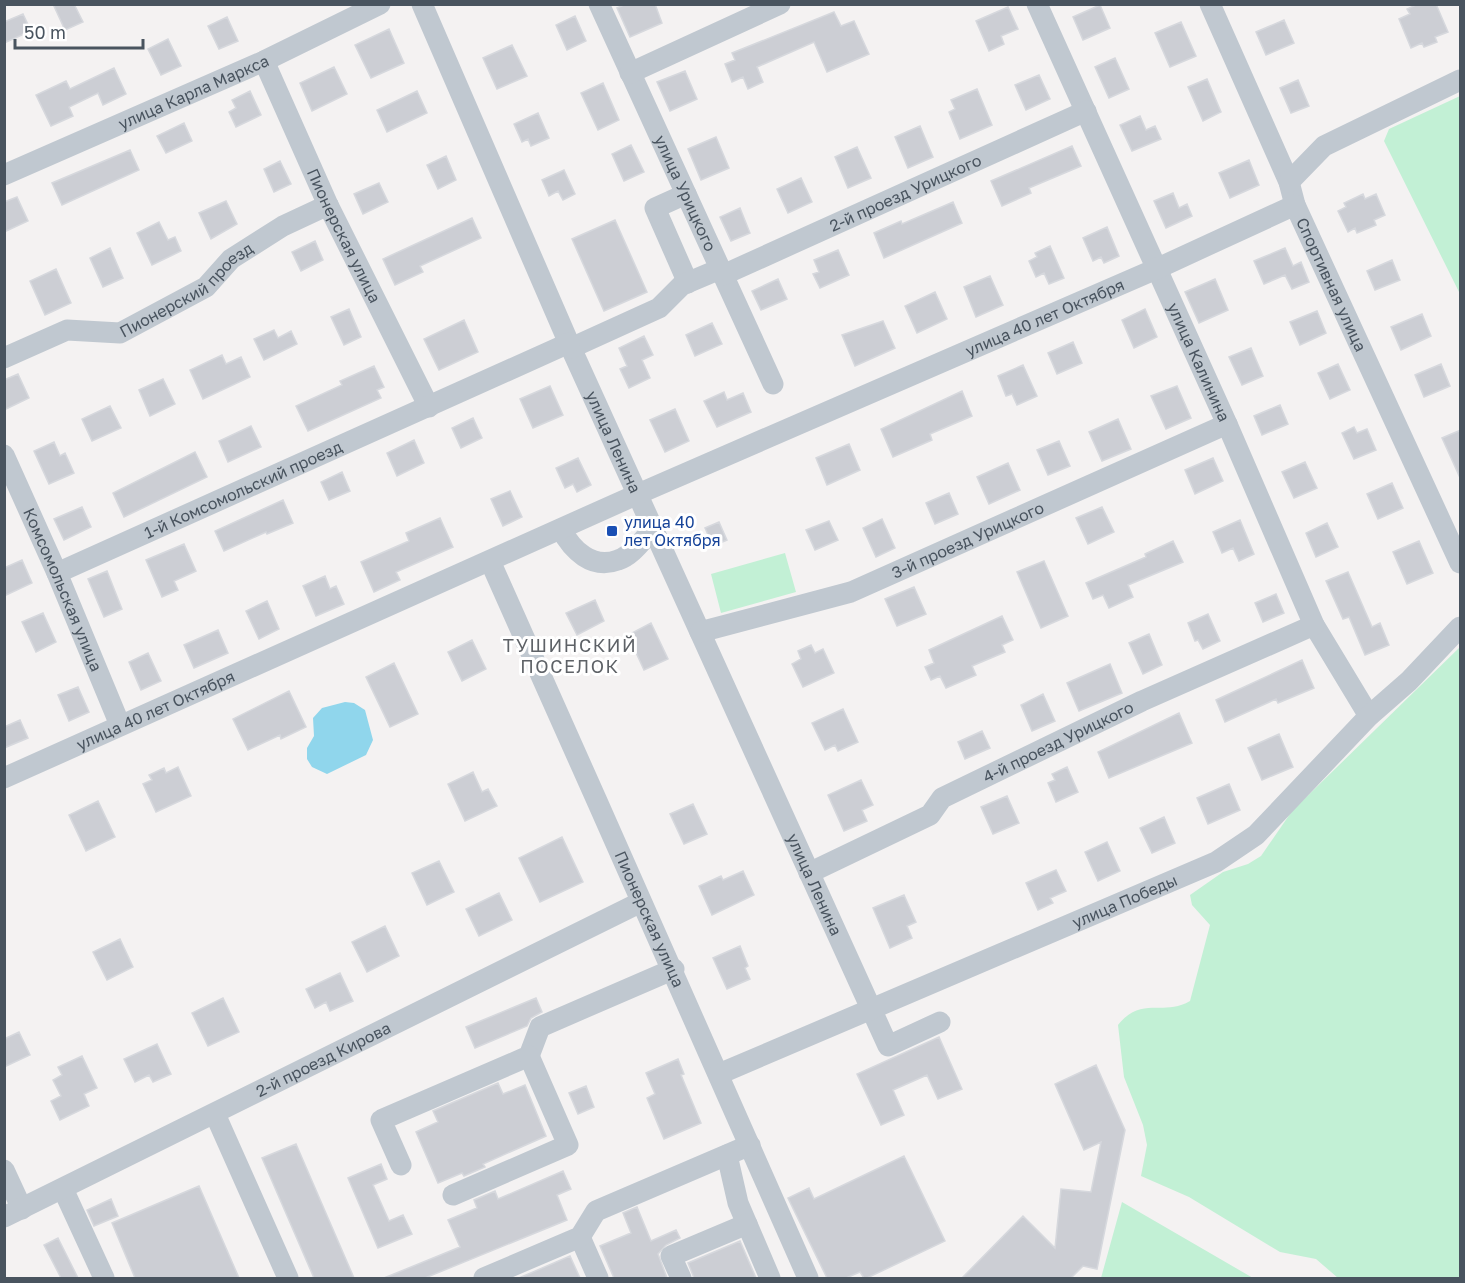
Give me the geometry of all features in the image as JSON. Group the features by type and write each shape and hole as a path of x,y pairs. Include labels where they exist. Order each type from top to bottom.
{"street":[{"name":"улица Карла Маркса","path":"4,176 264,61 380,4"},
{"name":"улица Ленина","path":"422,4 570,345 888,1046 940,1022"},
{"name":"улица Урицкого","path":"599,4 773,384"},
{"path":"630,73 780,4"},
{"name":"улица Калинина","path":"1037,4 1227,424 1314,625 1369,716"},
{"name":"Спортивная улица","path":"1210,4 1289,182 1295,205 1461,563"},
{"name":"Пионерская улица","path":"264,61 328,206 429,407"},
{"path":"1289,182 1324,146 1461,80"},
{"name":"2-й проезд Урицкого","path":"570,345 659,309 688,283 722,272 1086,111"},
{"path":"686,194 655,208 688,283"},
{"name":"улица 40 лет Октября","path":"4,778 638,494 1156,269 1295,205"},
{"name":"Пионерский проезд","path":"4,358 67,330 120,333 206,288 231,259 283,226 328,206"},
{"path":"429,407 570,345"},
{"name":"1-й Комсомольский проезд","path":"57,573 429,407"},
{"name":"3-й проезд Урицкого","path":"700,632 851,592 1227,424"},
{"name":"Комсомольская улица","path":"4,455 57,573 120,725"},
{"path":"561,529 577,553 591,560 606,562 618,560 632,551 654,528"},
{"name":"Пионерская улица","path":"490,561 641,902 674,969 808,1278"},
{"name":"4-й проезд Урицкого","path":"809,873 930,815 942,798 1142,701 1314,625"},
{"name":"улица Победы","path":"719,1074 1216,862 1256,835 1369,716 1409,681 1461,627"},
{"name":"2-й проезд Кирова","path":"14,1213 641,902"},
{"path":"453,1195 568,1145 529,1056 540,1027 674,969"},
{"path":"401,1165 381,1120 529,1056"},
{"path":"215,1114 288,1278"},
{"path":"484,1278 580,1237 596,1211 750,1145"},
{"path":"727,1155 738,1203 770,1278"},
{"path":"4,1170 14,1213"},
{"path":"63,1189 104,1278"},
{"path":"681,1278 671,1256 747,1224"},
{"path":"580,1237 598,1278"}],"green space":[{"path":"1460,96 1460,294 1384,141 1389,129"},
{"path":"785,553 796,592 721,613 711,574"},
{"path":"1460,647 1460,1278 1338,1278 1316,1259 1280,1252 1189,1197 1141,1176 1147,1145 1143,1125 1124,1077 1118,1025 1127,1016 1144,1008 1170,1007 1190,1001 1210,925 1192,905 1190,895 1223,872 1248,864 1261,856 1292,811"},
{"path":"1122,1202 1253,1278 1101,1278"}],"water":[{"path":"345,702 354,703 365,710 373,740 366,755 327,774 312,767 307,759 307,748 314,736 313,718 322,708"}],"building":[{"path":"53,4 74,4 83,22 65,30"},
{"path":"626,4 655,4 662,23 630,37 617,8"},
{"path":"1418,4 1436,4 1448,32 1435,37 1437,42 1424,47 1422,43 1411,48 1399,19 1410,14 1407,9"},
{"path":"1100,5 1110,28 1083,40 1073,17"},
{"path":"1008,7 1018,29 1001,36 1004,44 989,51 976,21"},
{"path":"834,12 841,26 854,21 869,54 827,72 814,42 757,67 763,82 748,89 743,77 732,82 725,64 735,60 732,53"},
{"path":"23,14 31,31 4,43 4,22"},
{"path":"575,16 586,41 567,50 556,25"},
{"path":"227,17 238,41 219,49 208,26"},
{"path":"1284,20 1294,43 1266,55 1256,32"},
{"path":"1181,22 1196,56 1170,67 1155,33"},
{"path":"389,29 404,63 371,78 355,45"},
{"path":"168,39 181,66 161,75 148,49"},
{"path":"512,45 527,76 497,89 483,58"},
{"path":"1115,58 1129,89 1109,98 1095,67"},
{"path":"334,67 347,94 312,111 300,83"},
{"path":"114,68 126,94 103,105 98,93 69,107 73,116 51,126 36,95 66,81 70,89"},
{"path":"685,71 697,99 670,111 657,82"},
{"path":"1039,75 1050,99 1026,110 1015,85"},
{"path":"1207,79 1221,112 1203,121 1188,87"},
{"path":"1298,80 1309,106 1291,113 1280,88"},
{"path":"603,83 619,120 598,130 581,93"},
{"path":"977,89 992,125 960,139 949,112 955,109 951,100"},
{"path":"250,91 261,115 236,127 229,112 236,108 232,100"},
{"path":"417,91 427,113 387,132 377,110"},
{"path":"538,113 549,138 531,146 528,139 522,142 514,124"},
{"path":"1140,116 1146,130 1155,126 1161,139 1132,151 1120,125"},
{"path":"184,123 192,141 166,153 157,136"},
{"path":"920,126 933,157 908,168 895,137"},
{"path":"716,137 729,168 701,180 688,149"},
{"path":"631,145 644,172 624,181 612,154"},
{"path":"1072,146 1081,166 1029,188 1031,193 1002,206 991,181"},
{"path":"857,147 871,178 848,188 835,157"},
{"path":"130,150 139,170 62,205 52,183"},
{"path":"446,156 456,180 438,189 427,165"},
{"path":"1249,160 1259,185 1230,198 1219,173"},
{"path":"280,161 291,184 274,192 264,169"},
{"path":"564,170 575,194 563,200 558,191 549,196 542,180"},
{"path":"801,178 812,202 788,213 777,189"},
{"path":"379,183 388,202 363,214 354,194"},
{"path":"1173,193 1179,208 1187,204 1192,216 1166,228 1154,201"},
{"path":"1363,194 1365,199 1376,194 1385,215 1374,220 1376,225 1357,233 1355,228 1348,232 1338,211 1346,207 1344,203"},
{"path":"17,197 28,221 4,232 4,202"},
{"path":"226,201 237,224 211,239 199,213"},
{"path":"953,202 962,223 884,258 874,233 901,221 902,224"},
{"path":"740,208 750,233 731,241 720,217"},
{"path":"472,218 481,238 420,266 423,272 395,285 383,259"},
{"path":"615,220 647,292 604,311 572,239"},
{"path":"159,222 168,240 175,237 181,251 152,265 137,233"},
{"path":"1107,227 1119,256 1104,263 1101,257 1093,261 1083,238"},
{"path":"315,241 323,260 301,271 292,252"},
{"path":"1050,246 1064,278 1049,284 1044,273 1036,277 1029,261 1037,257 1035,253"},
{"path":"110,248 123,278 103,287 90,258"},
{"path":"1285,248 1293,266 1301,262 1309,282 1292,289 1285,275 1264,284 1254,261"},
{"path":"838,250 849,275 820,288 813,274 819,272 814,260"},
{"path":"1392,260 1400,280 1375,290 1367,271"},
{"path":"56,269 71,303 45,315 30,281"},
{"path":"990,276 1003,305 976,317 964,287"},
{"path":"778,279 787,299 761,310 752,291"},
{"path":"1215,279 1228,310 1199,323 1185,292"},
{"path":"935,292 947,319 917,333 905,306"},
{"path":"349,309 361,337 344,345 331,317"},
{"path":"1145,309 1157,337 1134,348 1122,320"},
{"path":"1317,311 1326,333 1300,345 1290,322"},
{"path":"1422,314 1431,336 1401,350 1391,327"},
{"path":"464,320 478,352 439,370 424,339"},
{"path":"883,321 895,348 855,366 842,335"},
{"path":"712,323 722,344 695,356 686,335"},
{"path":"274,330 278,338 291,331 297,344 264,360 254,339"},
{"path":"644,336 653,355 642,360 650,378 629,388 620,369 627,366 619,348"},
{"path":"1073,342 1082,363 1057,374 1048,353"},
{"path":"1251,348 1263,376 1242,385 1229,357"},
{"path":"222,355 226,364 241,357 250,377 203,399 190,370"},
{"path":"1338,364 1350,390 1330,399 1318,373"},
{"path":"1441,364 1450,386 1424,397 1415,375"},
{"path":"1023,365 1037,396 1017,405 1012,394 1006,396 998,376"},
{"path":"374,366 384,387 377,390 381,398 308,431 296,406 342,385 340,381"},
{"path":"18,374 29,398 4,410 4,380"},
{"path":"163,379 175,404 150,416 139,390"},
{"path":"550,386 563,415 533,428 520,399"},
{"path":"1177,386 1191,418 1166,429 1151,396"},
{"path":"962,391 972,416 930,434 932,440 893,457 881,429"},
{"path":"724,392 727,400 743,393 751,412 717,427 704,401"},
{"path":"1280,405 1288,424 1262,435 1254,416"},
{"path":"110,406 121,428 92,441 82,419"},
{"path":"675,409 689,441 665,452 650,420"},
{"path":"473,418 482,438 461,448 452,428"},
{"path":"1118,419 1131,449 1102,461 1089,432"},
{"path":"251,426 261,447 228,462 219,441"},
{"path":"1354,427 1357,433 1367,429 1376,450 1354,459 1342,433"},
{"path":"1461,430 1461,480 1442,438"},
{"path":"414,440 424,463 397,476 387,453"},
{"path":"1059,441 1070,466 1048,475 1037,450"},
{"path":"54,442 60,456 65,453 74,473 49,484 34,451"},
{"path":"849,444 860,470 827,485 816,458"},
{"path":"195,452 207,477 124,517 113,493"},
{"path":"578,458 591,485 577,492 573,484 565,488 556,468"},
{"path":"1213,458 1223,481 1195,494 1185,470"},
{"path":"1305,462 1317,488 1294,498 1282,472"},
{"path":"1008,463 1020,490 989,504 977,477"},
{"path":"342,472 350,491 329,500 321,482"},
{"path":"1392,483 1403,508 1378,519 1367,494"},
{"path":"510,491 522,517 503,526 491,499"},
{"path":"949,493 958,514 935,524 926,503"},
{"path":"283,500 293,523 267,534 266,532 224,551 215,531"},
{"path":"82,507 91,527 64,540 54,519"},
{"path":"1102,507 1114,532 1088,544 1076,518"},
{"path":"440,518 453,547 396,572 400,580 374,592 361,562 409,541 406,533"},
{"path":"882,519 895,548 876,557 863,528"},
{"path":"1240,520 1254,554 1239,561 1233,548 1222,553 1213,532"},
{"path":"829,521 838,540 815,550 806,530"},
{"path":"719,522 727,540 713,546 705,528"},
{"path":"1327,523 1338,547 1316,557 1306,533"},
{"path":"1173,541 1183,562 1128,585 1133,597 1109,608 1103,595 1093,599 1086,583 1146,557 1145,554"},
{"path":"1419,541 1433,573 1407,584 1393,552"},
{"path":"184,544 196,571 174,581 178,590 162,597 146,560"},
{"path":"22,560 32,583 4,596 4,568"},
{"path":"1044,561 1068,616 1041,628 1017,572"},
{"path":"107,571 122,609 104,617 88,579"},
{"path":"1348,572 1372,627 1380,623 1389,645 1365,655 1349,617 1343,619 1326,581"},
{"path":"325,576 330,589 336,586 344,604 316,616 303,586"},
{"path":"914,587 926,614 897,626 885,599"},
{"path":"1276,594 1284,613 1263,622 1255,603"},
{"path":"595,600 604,621 577,635 566,613"},
{"path":"267,601 279,629 259,639 246,611"},
{"path":"43,613 56,642 36,652 22,622"},
{"path":"1208,614 1220,641 1203,649 1198,640 1195,641 1188,623"},
{"path":"1002,616 1013,640 1002,645 1005,652 972,666 976,675 946,688 940,676 931,680 925,667 934,663 929,650"},
{"path":"651,623 668,659 644,670 628,635"},
{"path":"218,630 228,653 194,668 184,645"},
{"path":"1149,634 1162,665 1143,674 1129,643"},
{"path":"472,640 486,669 462,681 448,652"},
{"path":"811,645 815,653 823,649 834,673 803,687 792,664 801,659 798,651"},
{"path":"148,653 161,681 141,690 129,662"},
{"path":"1302,660 1314,688 1278,703 1276,699 1225,722 1216,700"},
{"path":"394,663 418,714 390,727 366,677"},
{"path":"1110,664 1122,693 1079,711 1067,683"},
{"path":"78,687 89,712 69,721 58,695"},
{"path":"289,691 306,727 281,739 280,735 248,750 233,719"},
{"path":"1043,694 1055,721 1032,731 1021,705"},
{"path":"843,709 858,742 838,751 835,745 825,750 812,723"},
{"path":"1179,713 1192,743 1109,778 1098,752"},
{"path":"20,720 28,738 4,748 4,727"},
{"path":"982,731 990,748 965,759 958,742"},
{"path":"1279,734 1293,767 1262,780 1248,748"},
{"path":"178,767 191,796 156,812 143,784 152,780 149,775 164,768 166,773"},
{"path":"1067,767 1078,792 1056,802 1048,783 1055,780 1052,774"},
{"path":"473,772 482,792 488,789 497,806 465,821 448,784"},
{"path":"861,780 873,805 862,810 867,821 844,831 828,795"},
{"path":"1229,784 1240,810 1208,824 1197,798"},
{"path":"1007,796 1019,823 993,834 981,807"},
{"path":"98,801 115,837 86,851 69,815"},
{"path":"693,804 707,834 684,844 670,814"},
{"path":"1164,817 1175,843 1152,853 1140,828"},
{"path":"562,837 583,882 540,902 519,858"},
{"path":"1107,842 1120,871 1098,881 1085,852"},
{"path":"439,861 454,892 427,905 412,873"},
{"path":"1056,870 1066,891 1050,898 1053,903 1038,910 1026,883"},
{"path":"743,871 754,895 712,915 699,886 721,876 723,880"},
{"path":"499,893 512,920 479,936 466,909"},
{"path":"904,895 916,922 907,926 912,938 890,948 873,908"},
{"path":"385,926 399,956 367,972 352,942"},
{"path":"120,939 133,967 107,980 93,952"},
{"path":"740,946 748,966 745,968 750,979 727,989 713,958"},
{"path":"340,973 353,1001 330,1011 326,1002 315,1008 306,989"},
{"path":"223,998 239,1032 208,1046 192,1013"},
{"path":"536,998 542,1012 531,1018 527,1026 475,1048 466,1027"},
{"path":"19,1032 30,1055 4,1067 4,1039"},
{"path":"939,1037 962,1089 938,1099 927,1075 893,1090 904,1115 881,1125 857,1074"},
{"path":"157,1044 171,1074 153,1082 149,1075 135,1082 124,1059"},
{"path":"82,1056 97,1088 84,1094 89,1106 60,1120 51,1101 61,1096 53,1080 62,1075 58,1067"},
{"path":"678,1059 684,1074 681,1075 701,1123 664,1139 647,1098 655,1094 646,1073"},
{"path":"1096,1065 1125,1130 1097,1269 1083,1266 1071,1278 962,1278 1023,1216 1055,1248 1061,1189 1091,1192 1101,1142 1084,1150 1055,1084"},
{"path":"498,1083 503,1094 525,1085 546,1136 483,1164 485,1167 438,1183 416,1132 438,1122 433,1111"},
{"path":"586,1086 594,1107 578,1114 569,1093"},
{"path":"296,1144 354,1278 314,1278 262,1158"},
{"path":"904,1156 945,1241 867,1278 864,1278 860,1272 846,1278 827,1278 788,1198 809,1188 814,1199"},
{"path":"381,1164 387,1179 373,1185 389,1221 403,1215 412,1234 378,1248 348,1178"},
{"path":"563,1171 571,1189 557,1195 567,1220 425,1278 384,1278 460,1247 448,1220 477,1208 474,1200 495,1191 498,1199"},
{"path":"199,1186 239,1278 135,1278 112,1223"},
{"path":"111,1199 118,1216 94,1226 87,1210"},
{"path":"637,1207 651,1241 676,1230 680,1238 666,1245 658,1254 667,1278 614,1278 600,1246 631,1233 623,1213"},
{"path":"58,1238 78,1278 61,1278 44,1245"},
{"path":"740,1241 756,1278 694,1278 688,1263"},
{"path":"570,1256 580,1278 519,1278"}],"place":[{"name":"улица 40 лет Октября","path":"612,531"}],"district":[{"name":"ТУШИНСКИЙ ПОСЕЛОК","path":"570,656"}]}
